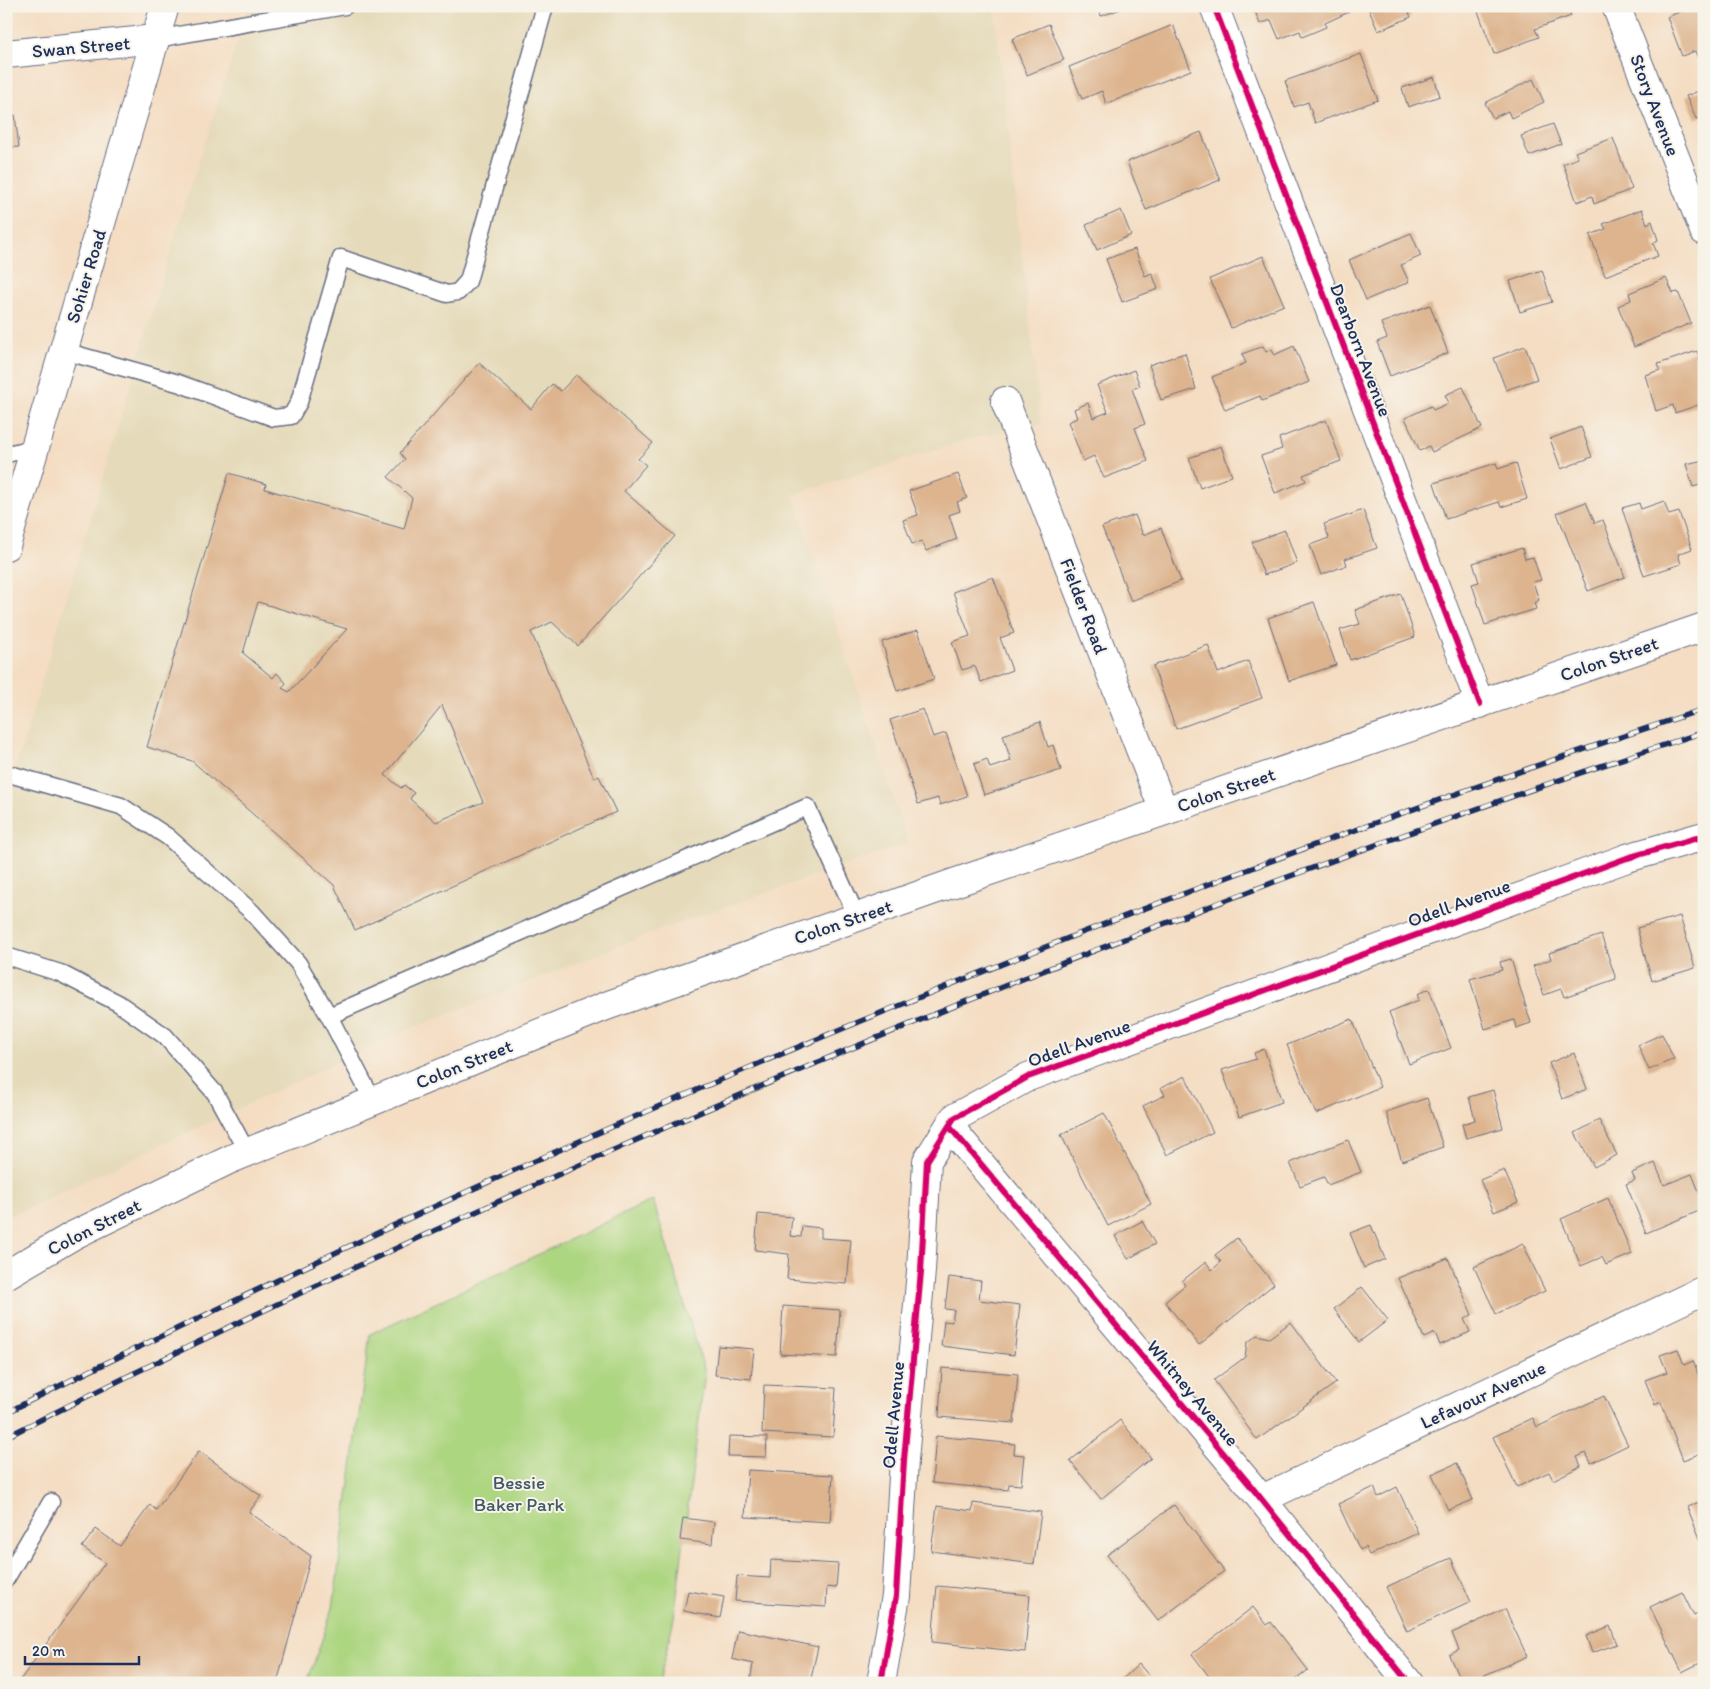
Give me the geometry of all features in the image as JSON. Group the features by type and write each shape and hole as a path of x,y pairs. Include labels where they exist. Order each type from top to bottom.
{"street":[{"name":"Sohier Road","path":"6,546 165,6"},
{"name":"Dearborn Avenue","path":"1214,6 1480,704"},
{"name":"Story Avenue","path":"1616,6 1704,231"},
{"name":"Swan Street","path":"6,54 156,39"},
{"name":"Fielder Road","path":"1005,401 1164,811"},
{"name":"Colon Street","path":"6,1275 74,1235 247,1152 606,1006 1164,811 1704,627"},
{"name":"Odell Avenue","path":"881,1683 896,1596 904,1460 921,1271 928,1162 954,1118 1028,1077 1627,858 1704,836"},
{"name":"Whitney Avenue","path":"949,1126 1262,1499 1409,1683"},
{"name":"Lefavour Avenue","path":"1262,1499 1704,1290"}],"lane":[{"path":"156,39 345,6"},
{"path":"64,350 178,383 274,418 291,416 299,402 341,258 447,294 458,292 468,281 545,6"},
{"path":"6,454 36,448"},
{"path":"6,773 121,806 168,837 252,912 298,963 329,1016 373,1101"},
{"path":"329,1016 807,807 857,917"},
{"path":"6,956 60,974 118,1003 165,1036 215,1093 247,1152"},
{"path":"6,1579 51,1502"}],"shaded area":[{"path":"249,6 994,6 1041,424 973,438 793,495 908,843 657,931 390,1037 6,1218 6,801 178,226"}],"green space":[{"name":"Bessie Baker Park","path":"653,1200 705,1372 674,1618 659,1683 307,1683 333,1608 370,1334"}],"building":[{"path":"1097,6 1129,6 1101,16"},
{"path":"1253,6 1347,6 1349,12 1325,23 1326,27 1302,37 1300,31 1279,39 1271,20 1260,24"},
{"path":"1378,6 1406,6 1411,17 1378,31 1369,10"},
{"path":"1476,6 1568,6 1571,16 1535,29 1539,37 1494,54"},
{"path":"1694,6 1704,6 1704,56 1698,58 1695,51 1682,56 1667,17"},
{"path":"1049,24 1064,60 1027,75 1012,39"},
{"path":"1173,25 1191,70 1106,104 1102,91 1082,99 1069,67"},
{"path":"1361,54 1378,100 1315,123 1308,102 1294,107 1285,81"},
{"path":"1434,77 1440,96 1408,107 1402,88"},
{"path":"1533,79 1544,102 1511,118 1508,111 1493,118 1485,103"},
{"path":"1704,89 1704,115 1696,119 1686,96"},
{"path":"15,115 19,147 6,148 6,117"},
{"path":"1553,124 1561,144 1529,156 1521,136"},
{"path":"1201,132 1220,180 1146,210 1127,162"},
{"path":"1613,138 1632,189 1594,204 1592,196 1577,202 1563,164 1578,158 1575,152"},
{"path":"1642,209 1647,224 1652,221 1658,240 1653,243 1658,256 1605,276 1590,235 1606,229 1603,224"},
{"path":"1121,210 1131,235 1097,250 1086,225"},
{"path":"1411,233 1421,256 1401,265 1409,282 1366,300 1349,260"},
{"path":"1135,249 1145,276 1152,273 1158,289 1122,302 1106,259"},
{"path":"1263,256 1284,305 1231,328 1210,279"},
{"path":"1542,270 1552,302 1520,312 1510,281"},
{"path":"1666,278 1673,293 1678,292 1691,323 1634,347 1618,306 1631,300 1629,293"},
{"path":"1430,305 1448,353 1390,376 1377,342 1387,338 1381,323"},
{"path":"1263,346 1266,352 1272,349 1274,355 1294,346 1309,382 1262,401 1260,396 1225,410 1212,377 1246,363 1242,354"},
{"path":"1525,346 1537,379 1506,390 1494,358"},
{"path":"1697,351 1700,361 1704,360 1704,403 1675,413 1673,405 1656,411 1645,375 1660,370 1658,364"},
{"path":"1185,353 1196,389 1161,400 1149,365"},
{"path":"479,363 531,409 552,384 561,391 576,375 653,443 638,459 646,465 624,491 675,536 578,646 552,622 531,632 594,778 599,776 616,812 355,930 334,885 192,761 147,747 229,473 266,484 265,489 404,529 412,498 388,477 405,459 400,453","holes":["258,602 347,629 289,692 282,688 286,683 277,673 273,678 243,653","442,705 483,802 436,822 410,799 414,793 404,785 401,788 385,775"]},
{"path":"1134,370 1140,386 1132,389 1145,424 1135,428 1148,461 1104,478 1094,456 1083,461 1068,422 1077,418 1074,409 1088,403 1093,418 1108,412 1097,385"},
{"path":"1463,387 1482,428 1432,452 1429,446 1420,451 1405,418 1431,406 1433,410 1449,403 1445,395"},
{"path":"1326,420 1341,461 1303,475 1306,481 1275,493 1261,456 1282,449 1279,438"},
{"path":"1581,427 1592,457 1561,469 1550,439"},
{"path":"1221,446 1232,476 1200,488 1189,458"},
{"path":"1704,460 1704,484 1693,487 1686,464"},
{"path":"1496,463 1498,469 1516,463 1527,499 1501,507 1499,502 1446,519 1434,483"},
{"path":"958,474 967,498 957,502 960,511 949,515 957,539 926,551 922,541 912,544 903,520 918,515 909,491"},
{"path":"1664,501 1669,515 1679,512 1692,549 1678,554 1681,564 1644,576 1622,508 1639,503 1641,509"},
{"path":"1586,502 1595,523 1603,520 1625,577 1588,591 1557,513"},
{"path":"1363,510 1377,548 1345,559 1347,565 1321,575 1310,545 1329,538 1324,524"},
{"path":"1135,515 1143,535 1161,528 1181,581 1131,601 1102,527"},
{"path":"1285,530 1297,563 1264,575 1252,542"},
{"path":"1522,548 1525,559 1533,557 1541,580 1533,582 1539,600 1534,603 1536,609 1485,625 1472,584 1479,582 1473,563"},
{"path":"993,577 1014,633 1000,638 1012,670 981,682 975,666 962,670 952,642 970,636 953,592"},
{"path":"1401,594 1415,637 1350,660 1340,630 1360,624 1355,610"},
{"path":"1314,602 1336,665 1289,681 1268,618"},
{"path":"918,630 934,679 897,691 882,642"},
{"path":"1208,645 1218,673 1248,661 1262,698 1176,729 1153,666"},
{"path":"923,709 933,737 946,733 967,796 940,805 938,798 918,804 890,720"},
{"path":"1040,722 1048,747 1053,745 1061,770 984,795 974,764 987,759 990,768 1011,761 1003,735"},
{"path":"1680,916 1695,968 1652,981 1637,928"},
{"path":"1601,935 1616,979 1564,997 1561,989 1544,995 1533,966 1551,959 1549,953"},
{"path":"1511,959 1531,1023 1516,1028 1514,1020 1485,1029 1470,979 1502,970 1500,962"},
{"path":"1429,989 1451,1048 1409,1064 1389,1012 1419,1000 1417,994"},
{"path":"1352,1019 1380,1087 1316,1114 1287,1045"},
{"path":"1662,1034 1674,1059 1649,1070 1638,1045"},
{"path":"1264,1049 1282,1102 1239,1117 1222,1070 1256,1059 1254,1053"},
{"path":"1574,1053 1587,1089 1562,1099 1549,1063"},
{"path":"1185,1076 1213,1132 1167,1155 1143,1106 1165,1095 1161,1088"},
{"path":"1493,1090 1503,1128 1466,1138 1462,1124 1475,1120 1469,1097"},
{"path":"1427,1098 1443,1147 1402,1161 1386,1112"},
{"path":"1104,1113 1151,1204 1108,1226 1061,1135"},
{"path":"1599,1120 1617,1155 1594,1167 1575,1133"},
{"path":"1348,1140 1361,1172 1328,1185 1324,1177 1300,1186 1290,1163"},
{"path":"1655,1163 1664,1185 1692,1174 1704,1204 1704,1209 1646,1233 1626,1184 1635,1180 1632,1173"},
{"path":"1504,1170 1518,1202 1494,1212 1480,1180"},
{"path":"1608,1198 1632,1254 1606,1265 1602,1257 1581,1266 1561,1219"},
{"path":"758,1214 792,1217 790,1236 801,1237 802,1226 821,1228 821,1238 851,1240 847,1284 787,1279 789,1254 755,1250"},
{"path":"1142,1221 1155,1244 1128,1259 1115,1236"},
{"path":"1371,1225 1385,1259 1364,1268 1350,1233"},
{"path":"1237,1238 1274,1284 1199,1345 1165,1302 1185,1285 1182,1281 1206,1262 1212,1270 1221,1262 1215,1255"},
{"path":"1523,1244 1545,1291 1496,1314 1474,1267"},
{"path":"1448,1258 1472,1315 1464,1319 1470,1332 1440,1345 1435,1333 1424,1338 1398,1278"},
{"path":"949,1277 981,1281 979,1300 1020,1305 1014,1355 941,1346 944,1321 952,1322 954,1310 945,1309"},
{"path":"1362,1287 1388,1320 1359,1342 1334,1309"},
{"path":"783,1306 840,1310 837,1357 780,1354"},
{"path":"1291,1322 1336,1383 1257,1440 1214,1380 1245,1357 1247,1343 1257,1335 1269,1338"},
{"path":"718,1346 754,1349 751,1379 715,1375"},
{"path":"1678,1349 1684,1365 1693,1361 1704,1390 1704,1427 1701,1428 1704,1434 1704,1452 1683,1460 1661,1402 1655,1405 1645,1380 1667,1372 1660,1355"},
{"path":"942,1368 1018,1374 1014,1423 939,1417"},
{"path":"764,1385 836,1388 833,1437 762,1433"},
{"path":"1604,1396 1628,1445 1591,1463 1586,1453 1577,1457 1581,1466 1553,1480 1549,1472 1517,1487 1493,1437 1533,1418 1537,1427"},
{"path":"1120,1420 1151,1458 1101,1499 1070,1461"},
{"path":"729,1436 767,1437 766,1457 728,1456"},
{"path":"936,1436 1015,1444 1014,1454 1024,1455 1021,1485 1009,1484 1008,1490 932,1483"},
{"path":"199,1451 261,1496 249,1512 311,1556 277,1683 18,1683 105,1563 82,1547 96,1529 120,1546 150,1505 156,1510"},
{"path":"1457,1463 1473,1500 1448,1510 1432,1474"},
{"path":"748,1470 833,1475 830,1522 745,1517"},
{"path":"1374,1487 1378,1497 1397,1487 1418,1533 1369,1555 1365,1547 1360,1550 1338,1504"},
{"path":"1704,1500 1704,1548 1687,1507"},
{"path":"973,1503 1041,1512 1034,1564 931,1551 937,1506 972,1511"},
{"path":"1174,1505 1224,1571 1158,1621 1107,1555"},
{"path":"683,1518 714,1522 712,1544 680,1540"},
{"path":"1451,1558 1471,1602 1407,1631 1386,1587"},
{"path":"771,1560 838,1564 836,1588 827,1587 826,1607 735,1601 737,1576 770,1578"},
{"path":"937,1586 1030,1595 1025,1652 932,1642"},
{"path":"688,1591 724,1597 720,1618 684,1611"},
{"path":"1682,1592 1694,1616 1704,1611 1704,1661 1682,1672 1650,1607"},
{"path":"1253,1607 1267,1625 1271,1622 1308,1670 1292,1683 1214,1683 1192,1654"},
{"path":"1505,1609 1527,1656 1467,1683 1461,1683 1449,1655 1459,1650 1452,1633"},
{"path":"1610,1626 1617,1644 1592,1653 1586,1636"},
{"path":"738,1630 818,1647 810,1683 750,1682 753,1664 732,1659"},
{"path":"1139,1664 1155,1683 1118,1683"}],"railway":[{"path":"6,1413 402,1221 584,1139 768,1060 953,984 1139,911 1515,773 1704,709"},
{"path":"6,1437 162,1359 478,1211 798,1071 959,1004 1122,940 1389,840 1704,732"}],"cycle path":[{"path":"1214,6 1480,704"},
{"path":"881,1683 896,1596 904,1460 921,1271 927,1161 954,1118 1028,1077 1627,858 1704,836"},
{"path":"949,1126 1250,1485 1409,1683"}]}
